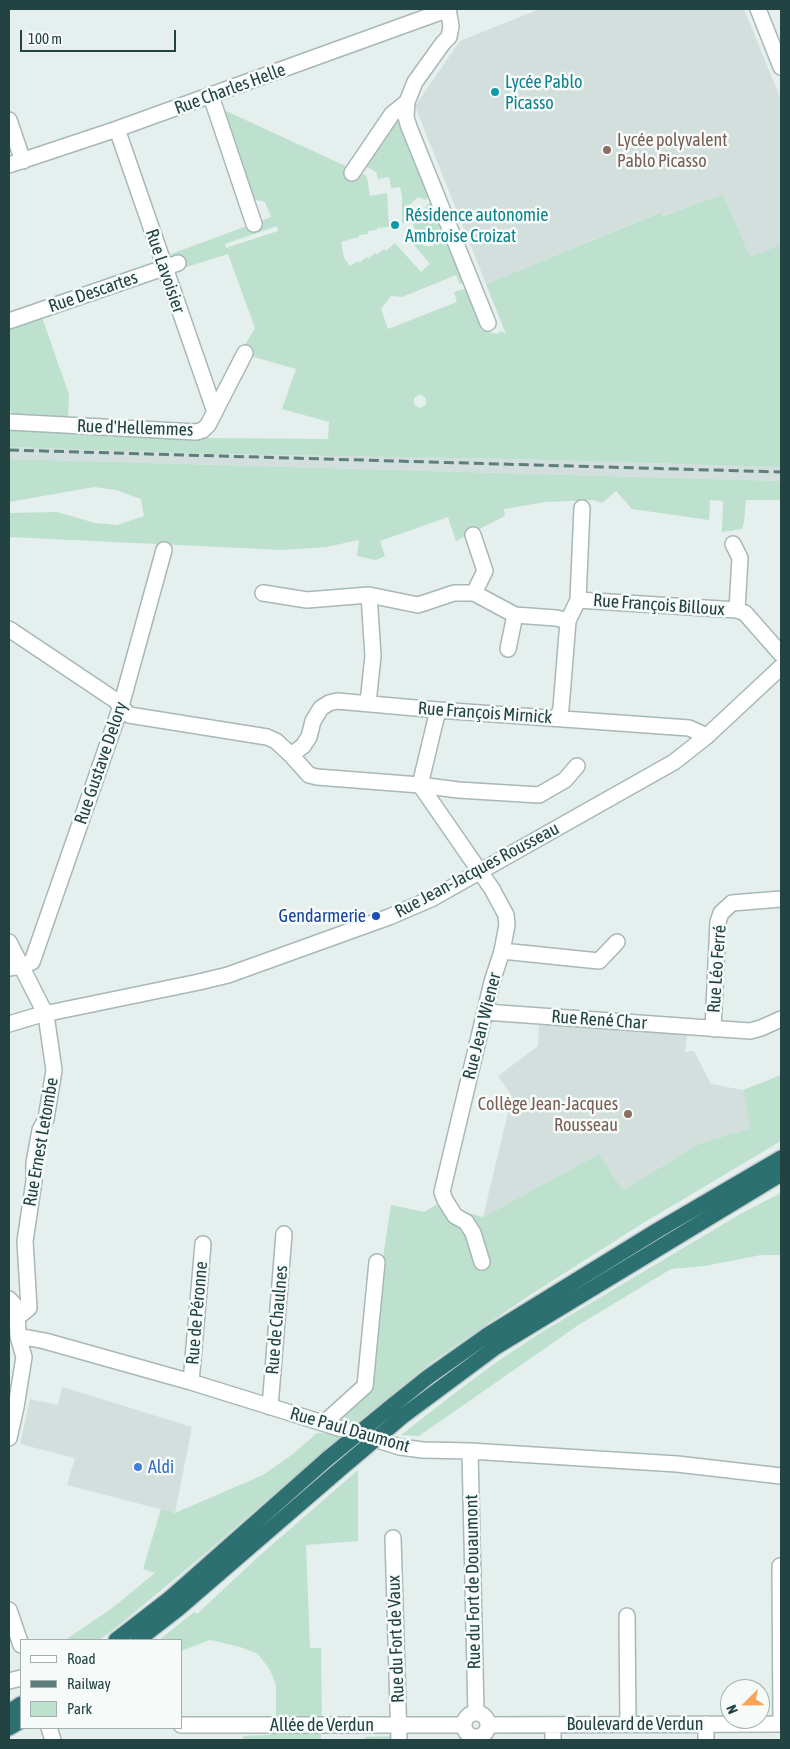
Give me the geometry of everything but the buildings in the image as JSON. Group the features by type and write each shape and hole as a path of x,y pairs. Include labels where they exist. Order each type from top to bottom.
{"highway":[{"path":"139,1639 178,1609 338,1471 398,1411 428,1377 486,1336 781,1158"},
{"path":"117,1639 169,1599 327,1458 496,1347 781,1174"},
{"path":"712,1216 739,1210 781,1185"},
{"path":"9,1712 20,1705"},
{"path":"9,1728 20,1722"}],"street":[{"path":"758,9 781,66"},
{"path":"444,11 439,23 443,43 415,82 407,102 406,117 488,323"},
{"name":"Rue Charles Helle","path":"16,163 211,96 444,11"},
{"path":"211,96 254,224"},
{"path":"352,173 392,114 407,102"},
{"path":"9,120 16,163"},
{"name":"Rue Lavoisier","path":"117,129 171,265 215,412"},
{"name":"Rue Descartes","path":"9,321 171,265"},
{"name":"Rue d'Hellemmes","path":"9,422 196,432 203,430 208,425 245,353"},
{"path":"558,718 568,621 578,600 582,508"},
{"path":"473,536 485,570 474,593"},
{"path":"733,544 740,558 737,610"},
{"name":"Rue Gustave Delory","path":"15,967 32,962 121,706 164,550"},
{"path":"263,593 307,600 369,595 418,605 454,593 474,593 515,614 568,621"},
{"path":"368,703 372,656 369,595"},
{"name":"Rue François Billoux","path":"578,600 737,610 744,613 781,654"},
{"path":"508,649 515,614"},
{"path":"9,630 115,700 125,712 137,717 267,738 276,742 291,755 309,775 317,777 458,790 539,795 565,780 577,766"},
{"name":"Rue Jean-Jacques Rousseau","path":"9,1024 228,975 408,909 433,898 674,762 707,736 781,667"},
{"name":"Rue François Mirnick","path":"291,755 303,746 309,737 313,721 321,708 328,703 337,701 689,728 707,736"},
{"path":"420,785 438,710"},
{"name":"Rue Jean Wiener","path":"420,785 492,889 506,915 507,925 502,951 485,1012 442,1192 455,1216 466,1222 473,1233 482,1262"},
{"name":"Rue Léo Ferré","path":"713,1029 718,922 721,913 732,903 781,899"},
{"name":"Rue Ernest Letombe","path":"9,942 15,967 46,1015 54,1070 46,1119 40,1130 34,1163 34,1181 25,1241 29,1308 18,1317"},
{"path":"502,951 599,961 617,942"},
{"name":"Rue René Char","path":"485,1012 750,1031 781,1019"},
{"name":"Rue de Chaulnes","path":"270,1407 284,1234"},
{"name":"Rue de Péronne","path":"191,1382 203,1244"},
{"path":"324,1423 365,1386 377,1262"},
{"path":"9,1299 17,1308 18,1336 24,1357 9,1438"},
{"name":"Rue Paul Daumont","path":"18,1336 45,1340 191,1382 400,1447 423,1450 470,1451 677,1464 781,1476"},
{"name":"Rue du Fort de Douaumont","path":"470,1451 476,1713"},
{"name":"Rue du Fort de Vaux","path":"393,1538 399,1733"},
{"path":"780,1566 781,1724"},
{"path":"9,1610 20,1642"},
{"path":"627,1616 628,1724"},
{"path":"476,1713 484,1716 488,1725 485,1734 476,1739 467,1734 464,1725 467,1717 476,1713"},
{"path":"706,1724 706,1740"},
{"name":"Boulevard de Verdun","path":"488,1725 781,1724"},
{"name":"Allée de Verdun","path":"182,1725 399,1733 464,1725"},
{"path":"553,1725 553,1740"}],"shaded area":[{"name":"Lycée polyvalent Pablo Picasso","path":"540,9 744,9 781,100 781,245 750,258 723,194 662,216 658,213 486,284 415,106 460,41"},
{"path":"9,447 215,454 510,459 781,467 781,481 9,459"},
{"name":"Collège Jean-Jacques Rousseau","path":"539,1023 687,1034 685,1052 694,1051 711,1084 743,1090 752,1128 699,1144 623,1190 599,1154 483,1217 512,1096 498,1076 538,1046"},
{"path":"62,1387 192,1427 175,1513 67,1485 75,1458 20,1444 30,1399 58,1405"}],"green space":[{"path":"226,111 365,175 370,196 387,193 389,227 377,228 377,230 368,231 368,234 359,235 359,237 341,242 344,258 350,266 358,261 359,263 367,257 368,259 375,253 377,255 384,249 386,251 395,243 421,272 430,264 407,237 419,240 424,246 434,246 431,241 449,238 466,281 460,284 456,275 402,297 391,296 381,309 388,329 457,302 454,292 469,288 481,316 479,323 481,330 497,334 501,331 506,334 486,284 659,213 663,216 723,194 750,257 781,245 781,467 510,459 215,454 9,447 9,428 208,438 328,439 329,422 282,409 296,369 240,353 255,328 228,254 177,270 171,254 271,217 265,202 249,198 221,112","holes":["277,226 278,231 226,248 225,244","421,394 426,399 426,405 419,408 414,404 414,398"]},
{"path":"395,120 402,122 431,194 425,200 418,197 407,207 413,211 402,224 402,196 400,187 391,188 389,177 378,179 376,172 362,164"},
{"path":"433,200 445,230 439,234 418,233 414,228 413,222 415,217"},
{"path":"42,317 69,395 68,422 13,417 9,408 9,329"},
{"path":"9,459 781,481 781,500 746,500 742,529 722,532 723,501 710,500 709,520 632,509 616,491 602,503 594,500 545,502 504,509 505,516 456,541 448,517 380,541 385,556 376,560 357,556 359,540 326,547 283,550 9,537 9,513 57,512 95,523 117,525 144,516 141,499 116,490 94,487 9,502"},
{"path":"781,1075 781,1141 640,1225 530,1295 432,1362 354,1425 340,1413 368,1391 391,1205 424,1212 436,1205 483,1217 599,1154 623,1190 699,1144 751,1128 743,1090"},
{"path":"781,1193 781,1255 761,1255 705,1266 671,1269 577,1326 419,1436 401,1435 498,1361 542,1332 742,1213"},
{"path":"317,1433 343,1434 200,1558 113,1630 100,1639 66,1639 111,1609 155,1573 143,1569 161,1509 175,1513 263,1475 293,1454"},
{"path":"358,1470 358,1541 306,1545 310,1648 321,1648 322,1722 276,1718 276,1685 270,1670 258,1654 240,1647 210,1640 182,1651 182,1639 160,1639 194,1612 197,1614 258,1557"},
{"path":"321,1730 321,1740 243,1740 243,1736 270,1735 271,1731"},
{"path":"394,1736 394,1740 365,1740 365,1737"}],"railway":[{"path":"9,450 781,472"}],"place":[{"name":"Lycée Pablo Picasso","path":"495,92"},
{"name":"Lycée polyvalent Pablo Picasso","path":"607,150"},
{"name":"Résidence autonomie Ambroise Croizat","path":"395,225"},
{"name":"Gendarmerie","path":"376,916"},
{"name":"Collège Jean-Jacques Rousseau","path":"628,1114"},
{"name":"Aldi","path":"138,1467"}]}
